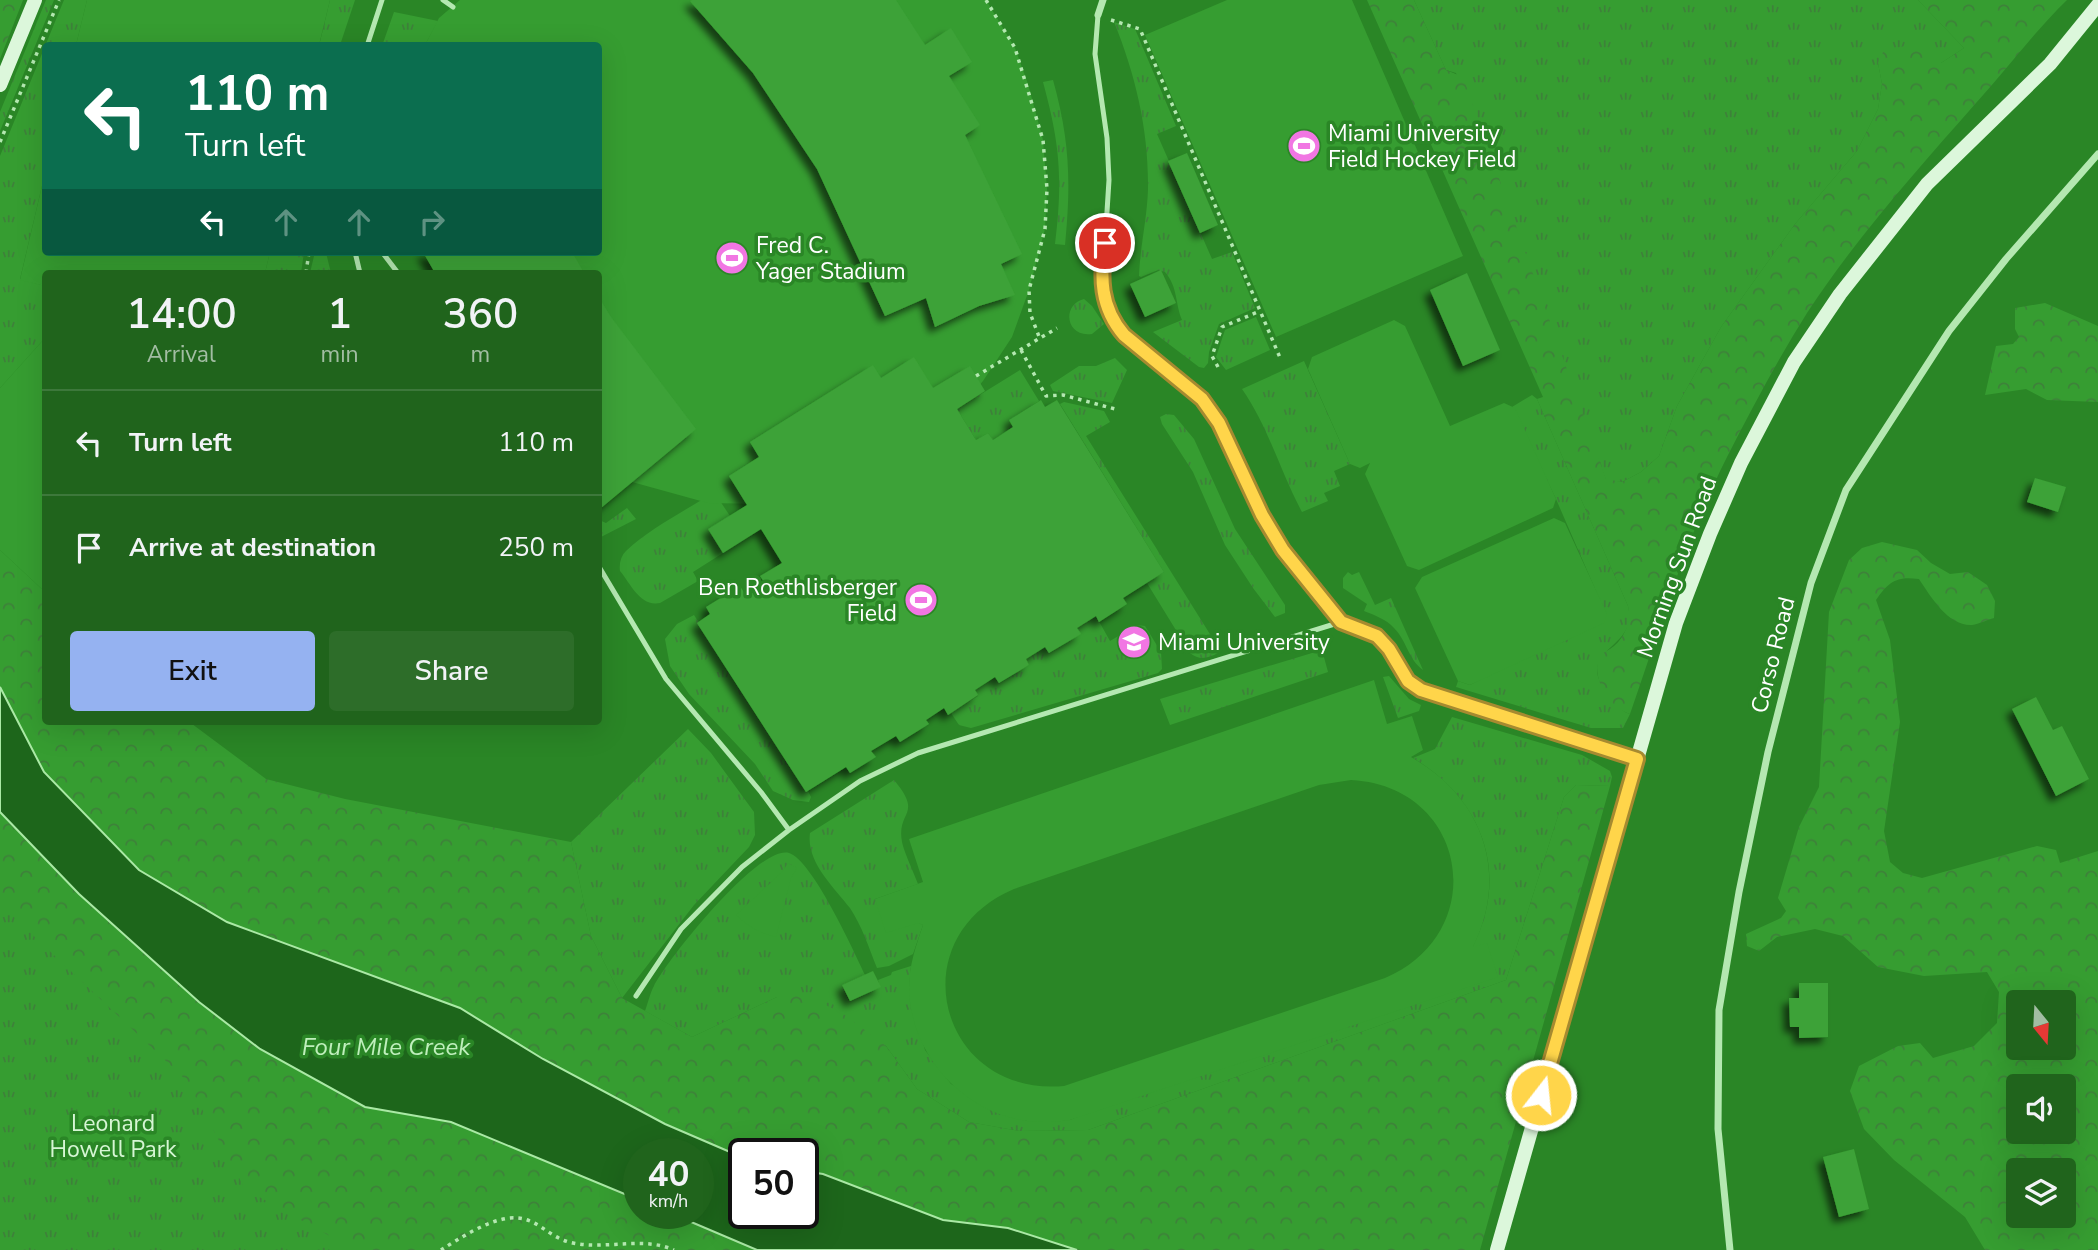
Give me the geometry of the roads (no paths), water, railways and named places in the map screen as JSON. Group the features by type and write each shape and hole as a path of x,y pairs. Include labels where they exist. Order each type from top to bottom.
{"main road":[{"path":"0,85 35,0"},
{"name":"Morning Sun Road","path":"1497,1250 1676,623 1741,463 1794,362 1840,293 1927,184 2050,64 2098,5"}],"street":[{"path":"1098,15 1103,0"},
{"name":"Corso Road","path":"1730,1250 1718,1129 1719,1010 1739,892 1766,764 1811,583 1846,490 1949,331 2006,259 2098,154"}],"lane":[{"path":"367,42 382,0"},
{"path":"443,0 453,7"},
{"path":"1098,15 1095,54 1107,138 1109,180 1102,290 1114,324 1202,399 1219,423 1262,515 1283,550 1341,622 1377,636 1389,649 1408,681 1421,690 1637,759"},
{"path":"385,256 396,270"},
{"path":"602,572 666,679 761,792 789,830"},
{"path":"636,996 681,929 742,867 789,830 860,781 918,753 1341,622"}],"water":[{"name":"Four Mile Creek","path":"0,687 44,772 139,870 227,922 460,1008 543,1059 665,1124 698,1138 623,1138 623,1193 451,1122 365,1107 260,1049 199,1002 79,894 0,812"},
{"name":"Four Mile Creek","path":"714,1145 728,1151 728,1229 819,1229 819,1173 943,1220 1008,1228 1077,1250 757,1250 708,1229 714,1229"}],"place":[{"name":"Miami University Field Hockey Field","path":"1304,146"},
{"name":"Fred C. Yager Stadium","path":"732,258"},
{"name":"Ben Roethlisberger Field","path":"921,600"},
{"name":"Miami University","path":"1134,642"}],"park label":[{"name":"Leonard Howell Park","path":"113,1136"}]}
